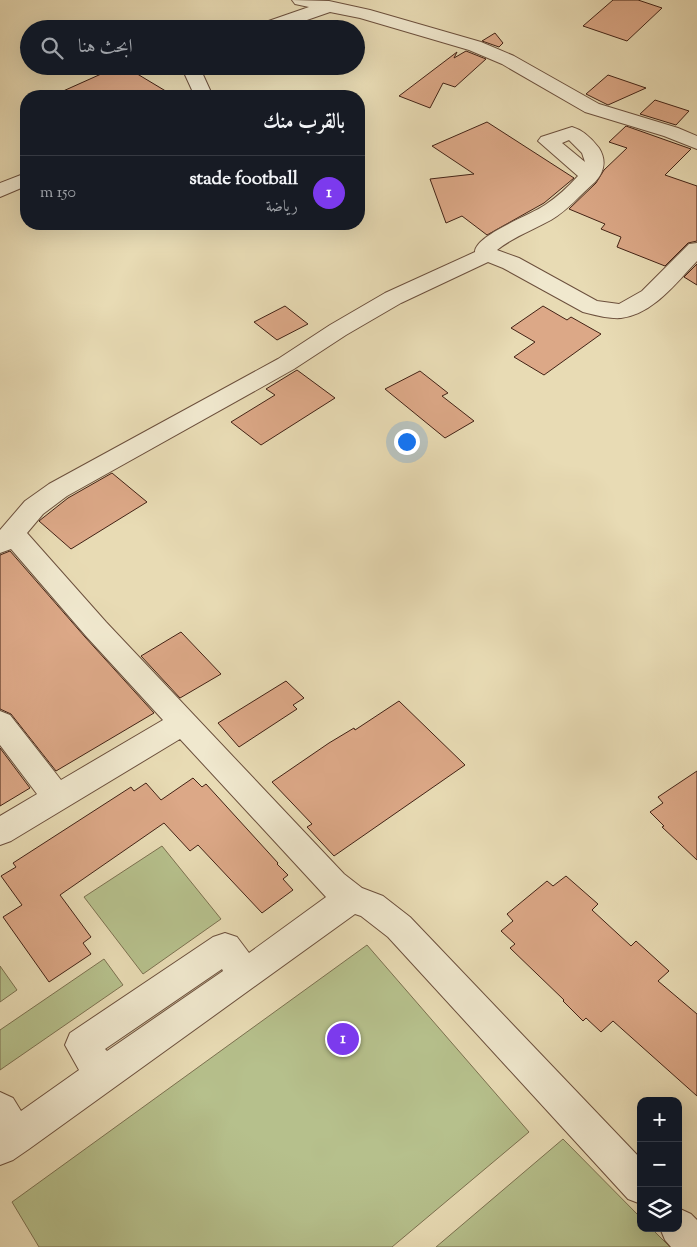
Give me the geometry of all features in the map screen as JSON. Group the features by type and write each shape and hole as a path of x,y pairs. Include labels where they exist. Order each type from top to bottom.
{"street":[{"path":"301,0 457,40 492,53 592,108 672,132 697,143"},
{"path":"289,20 329,6"},
{"path":"195,75 201,90"},
{"path":"486,255 485,249 497,238 551,210 590,176"},
{"path":"0,191 20,182"},
{"path":"637,1182 399,927 372,906 351,898 333,884 96,628 7,539 38,503 58,490 286,364 338,330 393,298 486,255 510,263 591,307 605,311 620,311 634,307 650,296 697,250"},
{"path":"0,832 184,722"},
{"path":"0,724 57,797"},
{"path":"5,1131 103,1075 351,898"},
{"path":"682,1231 697,1247"}],"green space":[{"path":"162,846 221,919 143,974 84,897"},
{"path":"367,945 529,1132 392,1247 39,1247 12,1202"},
{"path":"104,959 123,985 0,1070 0,1030"},
{"path":"0,966 17,990 0,1002"},
{"path":"563,1139 637,1214 637,1232 655,1232 670,1247 436,1247"}],"building":[{"path":"613,0 638,0 662,8 627,41 583,26"},
{"path":"495,33 503,43 499,47 482,41"},
{"path":"466,51 486,59 455,87 443,83 430,108 399,96 457,52 454,58"},
{"path":"99,75 139,75 164,90 65,90"},
{"path":"608,75 646,88 608,105 586,94"},
{"path":"655,100 689,111 676,125 640,114"},
{"path":"487,122 574,178 544,203 487,235 462,216 446,223 430,179 474,174 432,146"},
{"path":"626,126 691,149 665,175 697,186 697,241 688,243 665,266 617,247 621,237 601,229 605,224 569,209 596,183 604,170 627,148 609,142"},
{"path":"697,264 697,285 684,277"},
{"path":"285,306 308,324 277,340 254,322"},
{"path":"543,306 567,320 571,317 601,334 544,375 514,357 535,342 511,328"},
{"path":"297,370 335,398 261,445 231,422 275,395 266,389"},
{"path":"420,371 448,393 442,396 474,421 445,438 385,389"},
{"path":"112,473 147,502 71,549 39,521 68,498"},
{"path":"10,551 154,713 56,771 11,714 0,709 0,555"},
{"path":"181,632 221,674 180,698 141,656"},
{"path":"286,681 304,698 293,705 297,709 239,747 218,723"},
{"path":"399,701 465,765 334,856 307,827 312,824 272,782 329,743 354,728 355,730"},
{"path":"0,748 30,788 0,806"},
{"path":"697,771 697,860 662,827 664,826 650,812 663,803 658,797"},
{"path":"193,778 202,787 206,784 278,863 288,875 283,879 293,890 262,913 198,845 190,851 164,823 60,895 91,937 83,943 91,954 49,982 3,917 22,905 1,876 16,867 13,863 131,787 134,791 146,783 161,800"},
{"path":"566,876 598,904 592,910 631,946 636,941 669,971 658,981 697,1014 697,1096 613,1021 601,1032 586,1018 583,1021 510,948 515,944 501,931 513,921 507,914 547,881 553,886"}],"place":[{"name":"stade football","path":"343,1039"}]}
